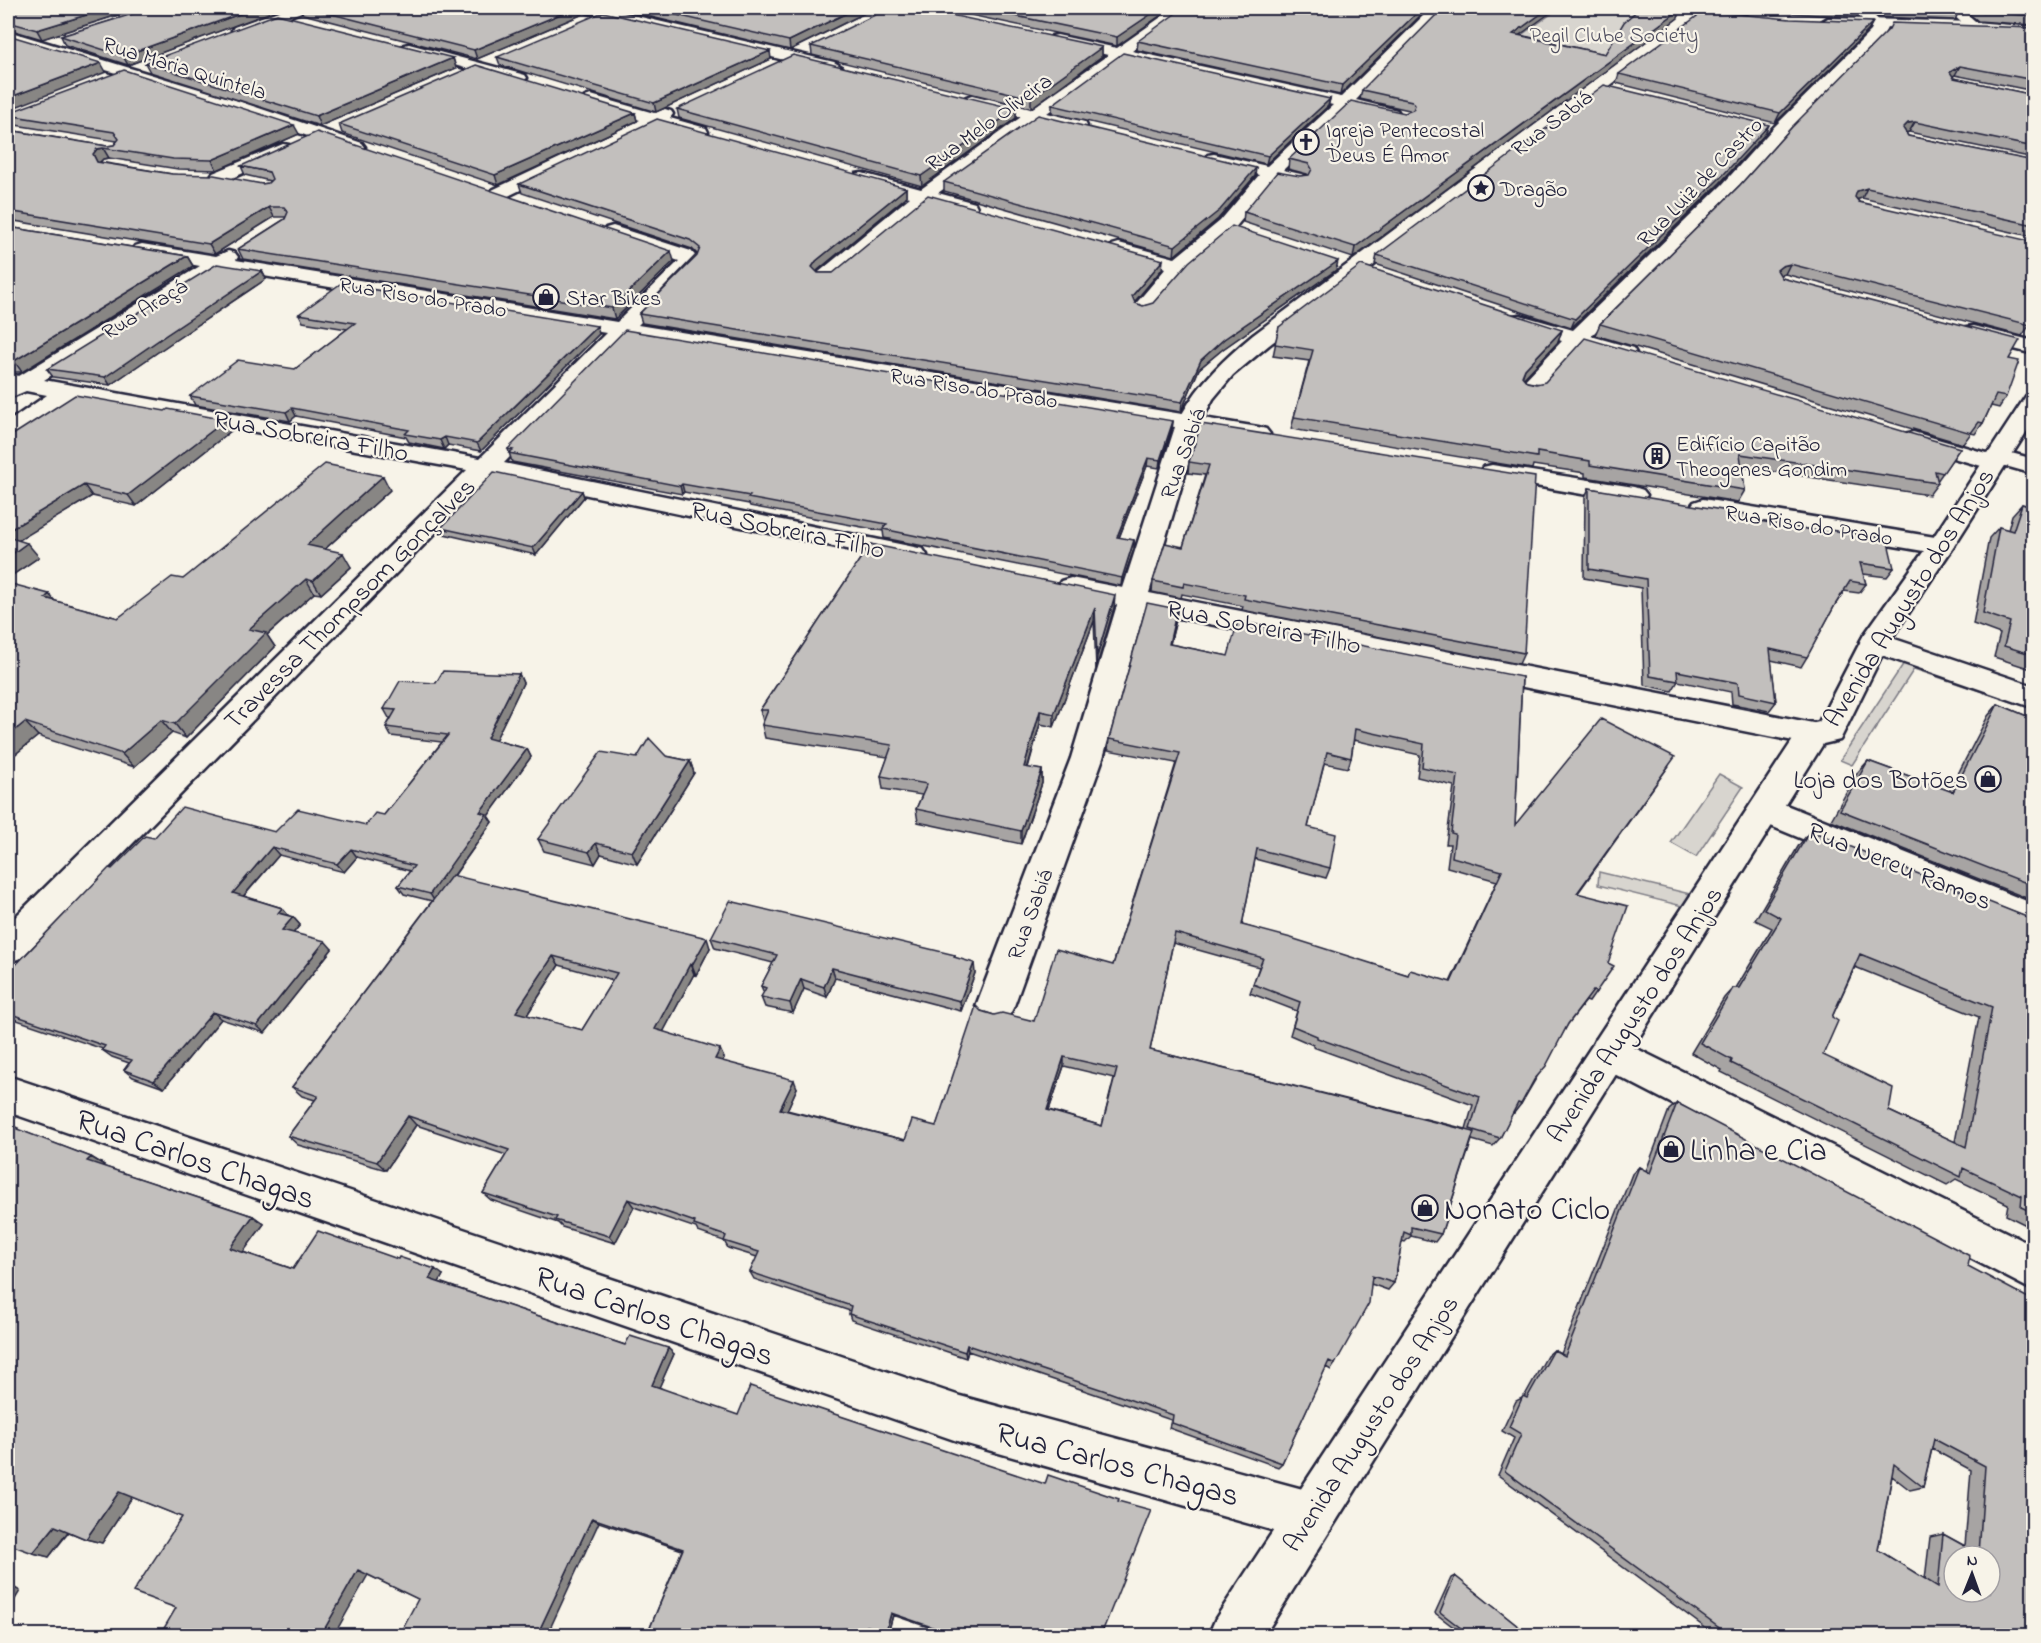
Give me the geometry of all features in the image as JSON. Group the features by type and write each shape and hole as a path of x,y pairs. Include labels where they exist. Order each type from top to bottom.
{"street":[{"name":"Rua Melo Oliveira","path":"826,276 924,195 1182,8"},
{"path":"1143,308 1179,265 1227,225 1270,172 1345,102 1438,8"},
{"path":"1641,8 1697,11 1754,18"},
{"path":"1858,8 1876,24"},
{"path":"1952,8 1974,26"},
{"path":"585,14 610,10 850,71"},
{"name":"Rua Sabiá","path":"995,1006 1087,758 1133,600 1190,422 1203,397 1225,370 1354,268 1610,89 1697,11"},
{"path":"227,35 280,15 302,14"},
{"path":"1809,22 1974,26 2034,31"},
{"name":"Rua Luiz de Castro","path":"1531,387 1576,339 1728,189 1780,131 1878,33 1880,28 1876,24"},
{"name":"Rua Maria Quintela","path":"8,35 38,49 130,72 374,153"},
{"path":"1040,35 1403,115"},
{"path":"38,49 63,39"},
{"path":"396,45 533,82"},
{"path":"771,66 812,47"},
{"path":"456,75 499,57"},
{"path":"108,81 151,64"},
{"path":"578,96 711,135"},
{"path":"953,96 1090,129"},
{"path":"520,201 493,192 676,110"},
{"path":"219,177 339,125"},
{"path":"1758,125 1780,131"},
{"path":"1203,156 1299,179"},
{"path":"846,173 979,210"},
{"path":"199,176 219,177 247,183"},
{"path":"1227,225 1248,232"},
{"name":"Travessa Thompsom Gonçalves","path":"8,947 690,259 596,226"},
{"path":"1101,244 1179,265"},
{"name":"Rua Araçá","path":"12,386 246,245"},
{"name":"Rua Riso do Prado","path":"125,248 1283,438"},
{"path":"1498,314 1644,359"},
{"path":"1954,327 2034,348"},
{"name":"Rua Sobreira Filho","path":"12,386 67,392 484,466 936,559"},
{"path":"8,432 67,392"},
{"name":"Avenida Augusto dos Anjos","path":"1234,1635 1814,734 1829,732 1874,642 1941,546 1994,459 2034,401"},
{"path":"1892,432 1994,459 2034,467"},
{"path":"1471,469 1659,500"},
{"name":"Rua Riso do Prado","path":"1682,503 1941,546"},
{"name":"Rua Sobreira Filho","path":"1052,583 1814,734"},
{"path":"1874,642 2034,697"},
{"name":"Rua Nereu Ramos","path":"1766,810 2034,920"},
{"path":"1609,1052 2034,1269"},
{"name":"Rua Carlos Chagas","path":"8,1094 960,1419 1310,1516"}],"green space":[{"name":"Pegil Clube Society","path":"1560,8 1635,8 1689,14 1622,64 1514,40"},
{"path":"1906,660 2033,703 2033,709 1914,669 1852,765 1840,760"},
{"path":"1719,774 1743,787 1696,857 1671,843"},
{"path":"1599,872 1694,895 1686,907 1598,885"}],"building":[{"path":"8,8 109,8 37,30 8,22"},
{"path":"152,8 256,8 123,56 61,36"},
{"path":"308,8 575,8 474,50"},
{"path":"646,8 857,8 789,41"},
{"path":"889,8 918,8 1102,47 1031,98 811,46"},
{"path":"977,8 1160,8 1117,37"},
{"path":"1183,8 1422,8 1342,85 1138,41"},
{"path":"1443,8 1549,8 1513,34 1605,54 1624,22 1640,8 1681,9 1355,247 1244,212 1277,172 1300,176 1309,175 1312,169 1309,164 1289,159 1351,101 1405,113 1413,110 1415,105 1412,101 1362,90"},
{"path":"1955,8 1959,11 1883,9"},
{"path":"1977,8 2034,8 2034,16 1983,12"},
{"path":"1704,11 1790,19 1873,22 1780,113 1619,74"},
{"path":"603,12 770,51 654,103 497,57"},
{"path":"277,14 453,58 316,116 145,63"},
{"path":"1892,23 2034,28 2034,80 1960,66 1950,72 1954,78 2034,95 2034,147 1915,122 1908,123 1903,128 1908,136 2034,161 2034,225 1867,188 1857,191 1855,197 1859,202 2034,242 2034,319 2030,325 1790,264 1777,270 1782,278 2020,340 2009,359 2019,361 2006,397 1996,395 1983,423 1979,422 1971,433 1600,324 1740,185 1792,127 1889,29"},
{"path":"8,35 101,63 8,98"},
{"path":"1123,53 1330,99 1268,156 1052,105"},
{"path":"793,55 1016,109 921,176 677,109"},
{"path":"476,65 635,113 495,175 339,124"},
{"path":"124,70 294,125 212,160 173,159 103,148 97,149 93,154 97,162 172,174 214,175 262,184 272,179 269,172 241,166 317,132 671,251 612,308 238,249 285,219 288,212 284,207 269,207 209,244 8,211 8,130 107,146 114,145 119,139 114,132 8,115 8,113"},
{"path":"1604,85 1769,125 1724,174 1575,319 1377,255"},
{"path":"1038,115 1256,168 1220,210 1175,246 944,182"},
{"path":"657,119 906,188 816,261 812,267 818,273 833,273 928,195 1163,260 1132,296 1135,303 1143,306 1153,303 1189,262 1232,226 1338,261 1224,339 1201,360 1182,402 639,314 697,256 700,248 690,240 519,184"},
{"path":"8,227 187,256 14,361 8,361"},
{"path":"217,264 262,271 105,377 47,369"},
{"path":"1361,265 1562,330 1525,369 1522,376 1527,382 1536,384 1545,382 1585,338 1960,448 1943,473 1935,471 1938,483 1740,454 1745,490 1590,465 1590,461 1537,452 1537,457 1294,417 1313,350 1275,344 1279,327"},
{"path":"340,284 597,326 477,443 445,437 440,440 405,434 409,430 292,408 286,412 190,396 238,360 295,369 355,323 299,314"},
{"path":"625,330 1173,421 1160,460 1148,458 1117,537 1134,540 1122,578 883,529 887,524 748,498 750,496 682,484 680,486 509,453 513,450 508,449"},
{"path":"75,395 226,420 128,495 84,485 8,531 8,438"},
{"path":"1201,424 1535,477 1524,653 1244,599 1245,595 1184,583 1183,587 1153,581 1165,543 1183,547 1209,465 1189,462"},
{"path":"325,464 383,476 307,545 343,553 313,581 306,579 249,629 266,633 175,724 161,720 122,754 25,722 8,736 8,583 49,594 45,598 118,618 172,577 183,579"},
{"path":"494,472 582,491 533,548 441,528"},
{"path":"1589,488 1746,514 1747,519 1830,533 1829,530 1887,538 1894,568 1860,563 1866,584 1850,581 1807,657 1770,649 1776,702 1739,694 1738,683 1677,671 1678,681 1650,676 1646,579 1589,569"},
{"path":"2034,496 2034,655 2004,646 2010,622 1983,613 1999,527 2013,531 2022,504 2028,506"},
{"path":"8,537 27,543 8,557"},
{"path":"870,544 1115,595 1097,656 1095,608 1054,714 1040,711 1024,767 1042,770 1021,831 916,809 927,784 881,776 892,745 762,725 768,710 760,710"},
{"path":"1147,603 1177,609 1169,644 1228,656 1238,621 1522,677 1515,825 1601,719 1675,757 1577,893 1628,906 1608,963 1614,966 1596,992 1593,991 1568,1024 1546,1066 1534,1080 1521,1104 1518,1103 1500,1138 1470,1129 1480,1097 1317,1038 1293,1026 1300,1002 1253,984 1263,958 1175,933 1150,1050 1474,1132 1441,1234 1411,1227 1411,1235 1404,1232 1394,1283 1372,1276 1369,1303 1335,1364 1329,1361 1282,1463 1172,1423 1173,1415 1103,1390 967,1345 965,1352 849,1314 851,1306 750,1272 759,1252 724,1241 726,1236 694,1225 695,1222 628,1199 609,1236 555,1220 557,1217 483,1193 509,1150 408,1116 377,1162 288,1136 318,1096 292,1087 452,875 707,938 692,965 690,964 655,1029 720,1049 715,1059 794,1080 780,1109 905,1140 912,1120 936,1126 976,1006 981,1011 994,1015 1002,1013 1034,1021 1056,949 1113,965 1180,753 1109,739","holes":["1355,729 1424,744 1422,767 1458,775 1451,833 1455,834 1452,857 1502,871 1451,982 1410,970 1408,975 1242,925 1257,849 1330,868 1336,834 1308,827 1327,752 1351,758","553,956 617,973 582,1030 516,1012","1064,1057 1117,1069 1102,1126 1047,1110"]},
{"path":"443,671 519,674 487,738 527,749 480,812 487,814 430,894 398,886 414,866 351,849 337,864 272,847 233,893 282,908 278,913 293,917 282,930 325,941 257,1026 213,1012 154,1081 124,1070 132,1060 102,1050 105,1046 8,1013 8,973 109,868 112,869 145,836 154,838 182,807 275,832 298,809 366,825 375,813 384,815 448,735 386,727 396,710 384,709 400,681 436,683"},
{"path":"1998,704 2034,719 2034,886 1840,810 1868,761 1953,792"},
{"path":"649,738 666,756 690,761 632,852 596,843 589,852 538,839 601,752 637,758"},
{"path":"1808,834 1819,834 2034,920 2034,1213 2021,1207 2022,1196 1963,1168 1961,1177 1731,1063 1732,1060 1700,1043 1733,988 1739,988 1781,918 1764,909","holes":["1860,954 1992,1007 1966,1147 1889,1111 1893,1088 1823,1055 1838,1021 1832,1017"]},
{"path":"730,901 955,955 954,957 974,963 960,1001 832,968 824,987 801,979 790,1003 761,997 766,988 761,986 777,955 711,938"},
{"path":"1677,1103 1970,1256 1968,1266 2034,1301 2034,1635 1729,1635 1505,1471 1521,1434 1509,1427 1523,1396 1527,1398 1554,1350 1565,1356 1639,1167 1650,1173","holes":["1934,1439 1985,1466 1980,1544 2002,1544 2002,1604 1942,1604 1942,1545 1938,1587 1878,1550 1894,1464 1923,1487"]},
{"path":"8,1124 91,1157 87,1161 253,1216 230,1248 293,1269 318,1231 398,1259 399,1257 435,1269 429,1279 625,1345 630,1336 668,1348 652,1385 738,1415 750,1386 1045,1484 1048,1475 1119,1499 1118,1501 1151,1510 1101,1635 955,1635 891,1613 886,1631 867,1626 864,1635 647,1635 683,1549 592,1518 537,1635 399,1635 418,1599 358,1570 321,1635 160,1635 176,1608 133,1592 182,1517 119,1492 86,1539 55,1526 33,1553 8,1544"},
{"path":"1943,1534 1961,1544 1942,1544"},
{"path":"1455,1576 1529,1635 1470,1635 1440,1612"}],"place":[{"name":"Igreja Pentecostal Deus É Amor","path":"1306,142"},
{"name":"Dragão","path":"1481,188"},
{"name":"Star Bikes","path":"546,297"},
{"name":"Edifício Capitão Theogenes Gondim","path":"1657,456"},
{"name":"Loja dos Botões","path":"1988,779"},
{"name":"Linha e Cia","path":"1671,1149"},
{"name":"Nonato Ciclo","path":"1425,1208"}]}
